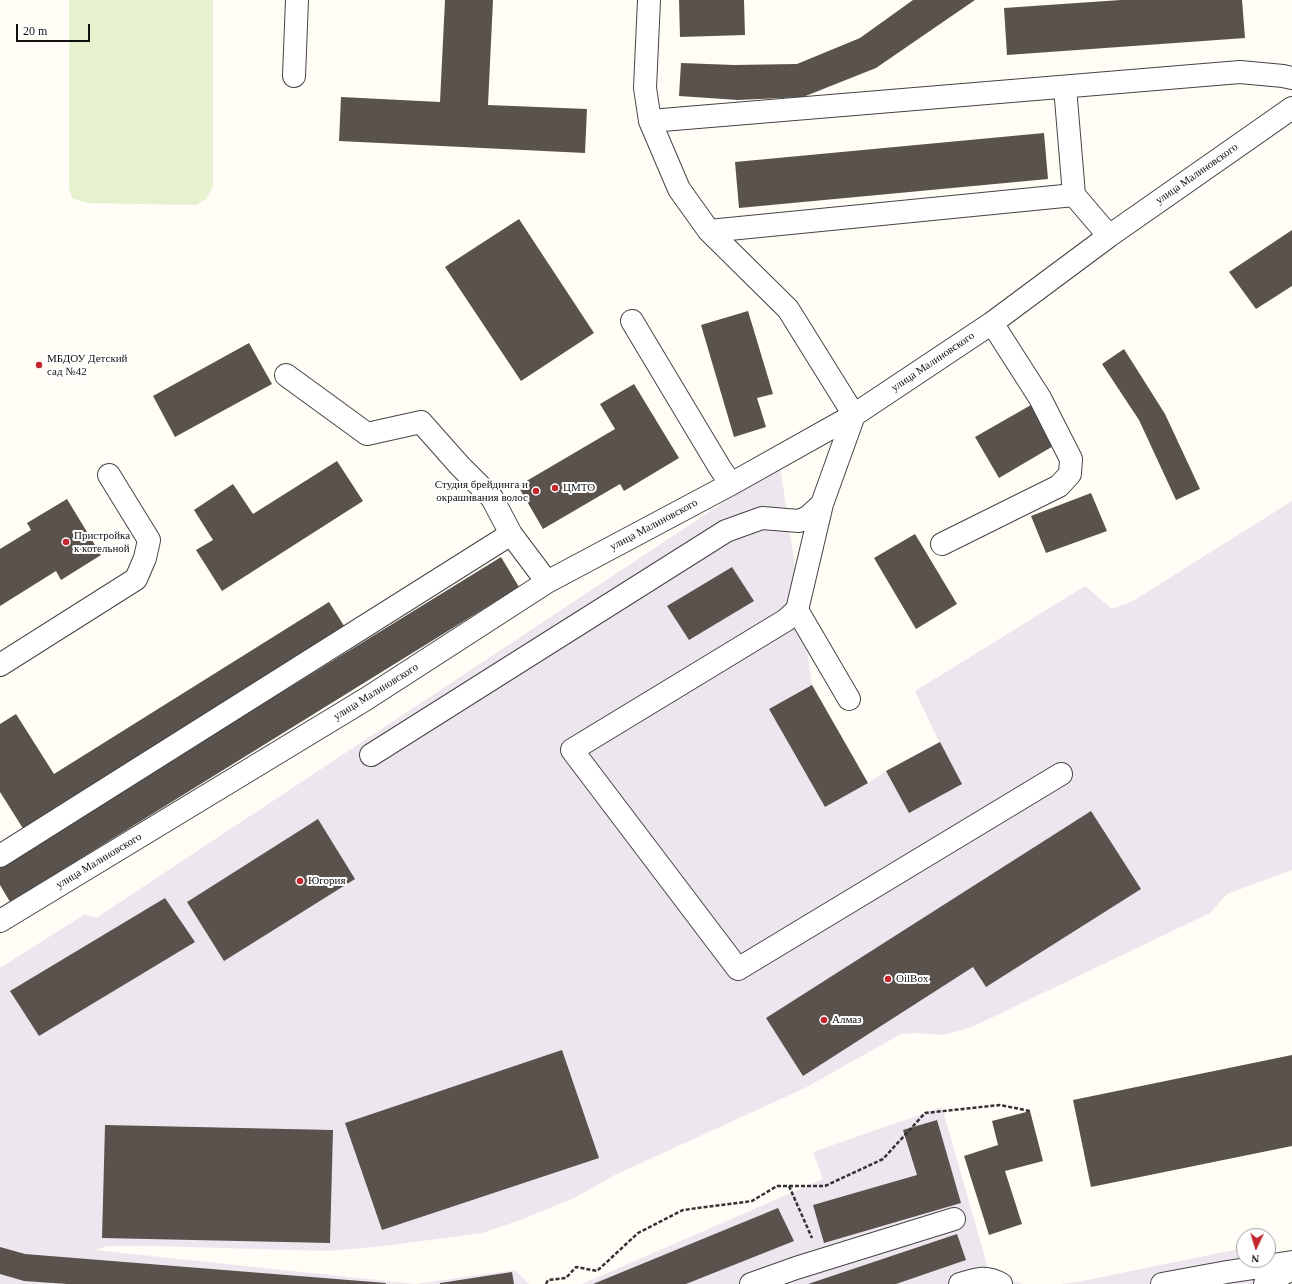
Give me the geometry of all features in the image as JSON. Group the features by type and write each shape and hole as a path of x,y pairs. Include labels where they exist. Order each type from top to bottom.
{"street":[{"path":"294,76 297,0"},
{"path":"649,0 645,88 650,121 679,189 709,231 788,310 854,415 822,504 797,610 786,620 572,750 738,969 1061,774"},
{"path":"650,121 1240,72 1292,78"},
{"path":"1065,87 1074,195 1109,236"},
{"name":"улица Малиновского","path":"2,914 366,699 546,582 731,484 854,415 992,322 1109,236 1292,108"},
{"path":"709,231 1074,195"},
{"path":"632,321 731,484"},
{"path":"942,544 1059,486 1070,474 1071,459 1040,398 992,322"},
{"path":"286,375 367,434 421,422 460,466 492,498 511,534 546,582"},
{"path":"0,665 136,579 145,558 149,540 109,475"},
{"path":"371,755 726,531 762,518 799,521 808,517 822,504"},
{"path":"0,856 511,534"},
{"path":"797,610 849,699"},
{"path":"751,1284 822,1260 954,1219"},
{"path":"1162,1284 1292,1262"},
{"path":"1265,1284 1292,1268"},
{"path":"960,1284 977,1278 993,1279 1001,1284"}],"path":[{"path":"546,1284 548,1280 566,1278 576,1267 597,1272 638,1233 683,1210 752,1201 777,1186 825,1186 883,1159 925,1113 1000,1105 1030,1111"},
{"path":"788,1186 822,1260"}],"shaded area":[{"path":"780,465 812,685 868,783 886,771 939,742 915,691 1085,586 1112,609 1133,601 1292,501 1292,870 1227,894 1210,913 972,1027 942,1035 918,1033 901,1034 805,1088 615,1175 574,1198 523,1219 483,1233 384,1246 329,1251 153,1246 107,1246 95,1250 415,1284 0,1284 0,968 85,914 96,918"},
{"path":"942,1107 990,1275 1024,1284 582,1284 823,1179 813,1152"},
{"path":"1236,1250 1236,1268 1251,1268 1264,1284 1061,1284"},
{"path":"515,1270 529,1284 415,1284"}],"green space":[{"path":"69,0 213,0 213,186 206,199 196,205 87,203 72,198 69,188"}],"building":[{"path":"445,0 493,0 488,105 587,109 585,153 339,141 341,97 440,102"},
{"path":"679,0 744,0 745,35 680,37"},
{"path":"913,0 975,0 876,68 803,97 738,100 679,96 681,63 734,65 797,64 860,38"},
{"path":"1121,0 1242,0 1245,38 1007,55 1004,8"},
{"path":"1044,133 1048,179 739,208 735,162"},
{"path":"519,219 594,333 521,381 445,267"},
{"path":"1292,230 1292,286 1256,309 1229,272"},
{"path":"748,311 773,394 757,398 766,427 734,437 701,325"},
{"path":"249,343 272,384 175,437 153,396"},
{"path":"1124,349 1165,414 1200,489 1176,500 1139,420 1102,364"},
{"path":"634,384 679,458 624,491 620,484 543,529 518,486 615,429 600,404"},
{"path":"1031,405 1055,445 999,478 975,437"},
{"path":"337,461 363,501 222,591 196,550 213,540 194,510 233,484 253,514"},
{"path":"1091,493 1107,531 1046,553 1031,516"},
{"path":"67,499 101,555 61,580 56,571 0,606 0,549 31,530 27,523"},
{"path":"915,534 957,604 916,629 874,558"},
{"path":"501,557 519,587 10,902 0,885 0,866"},
{"path":"732,567 754,601 689,640 667,606"},
{"path":"329,602 346,629 24,830 0,792 0,724 16,714 54,774"},
{"path":"812,685 868,783 825,807 769,709"},
{"path":"940,742 962,784 909,813 886,771"},
{"path":"1091,811 1141,889 986,987 973,967 803,1076 766,1018"},
{"path":"318,819 355,879 224,961 187,902"},
{"path":"165,898 195,942 39,1036 10,991"},
{"path":"562,1050 599,1158 382,1230 345,1123"},
{"path":"1292,1055 1292,1146 1091,1187 1073,1100"},
{"path":"1030,1111 1043,1161 1005,1171 1022,1224 989,1235 964,1156 998,1145 992,1121"},
{"path":"937,1120 961,1203 824,1243 813,1205 917,1175 903,1130"},
{"path":"105,1125 333,1130 330,1243 102,1238"},
{"path":"778,1208 794,1241 686,1284 593,1284"},
{"path":"957,1234 966,1260 896,1284 808,1284"},
{"path":"0,1247 25,1254 386,1284 67,1284 24,1281 0,1274"},
{"path":"512,1272 514,1284 440,1284 440,1283"}],"place":[{"name":"МБДОУ Детский сад №42","path":"39,365"},
{"name":"ЦМТО","path":"555,488"},
{"name":"Студия брейдинга и окрашивания волос","path":"536,491"},
{"name":"Пристройка к котельной","path":"66,542"},
{"name":"Югория","path":"300,881"},
{"name":"OilBox","path":"888,979"},
{"name":"Алмаз","path":"824,1020"}]}
